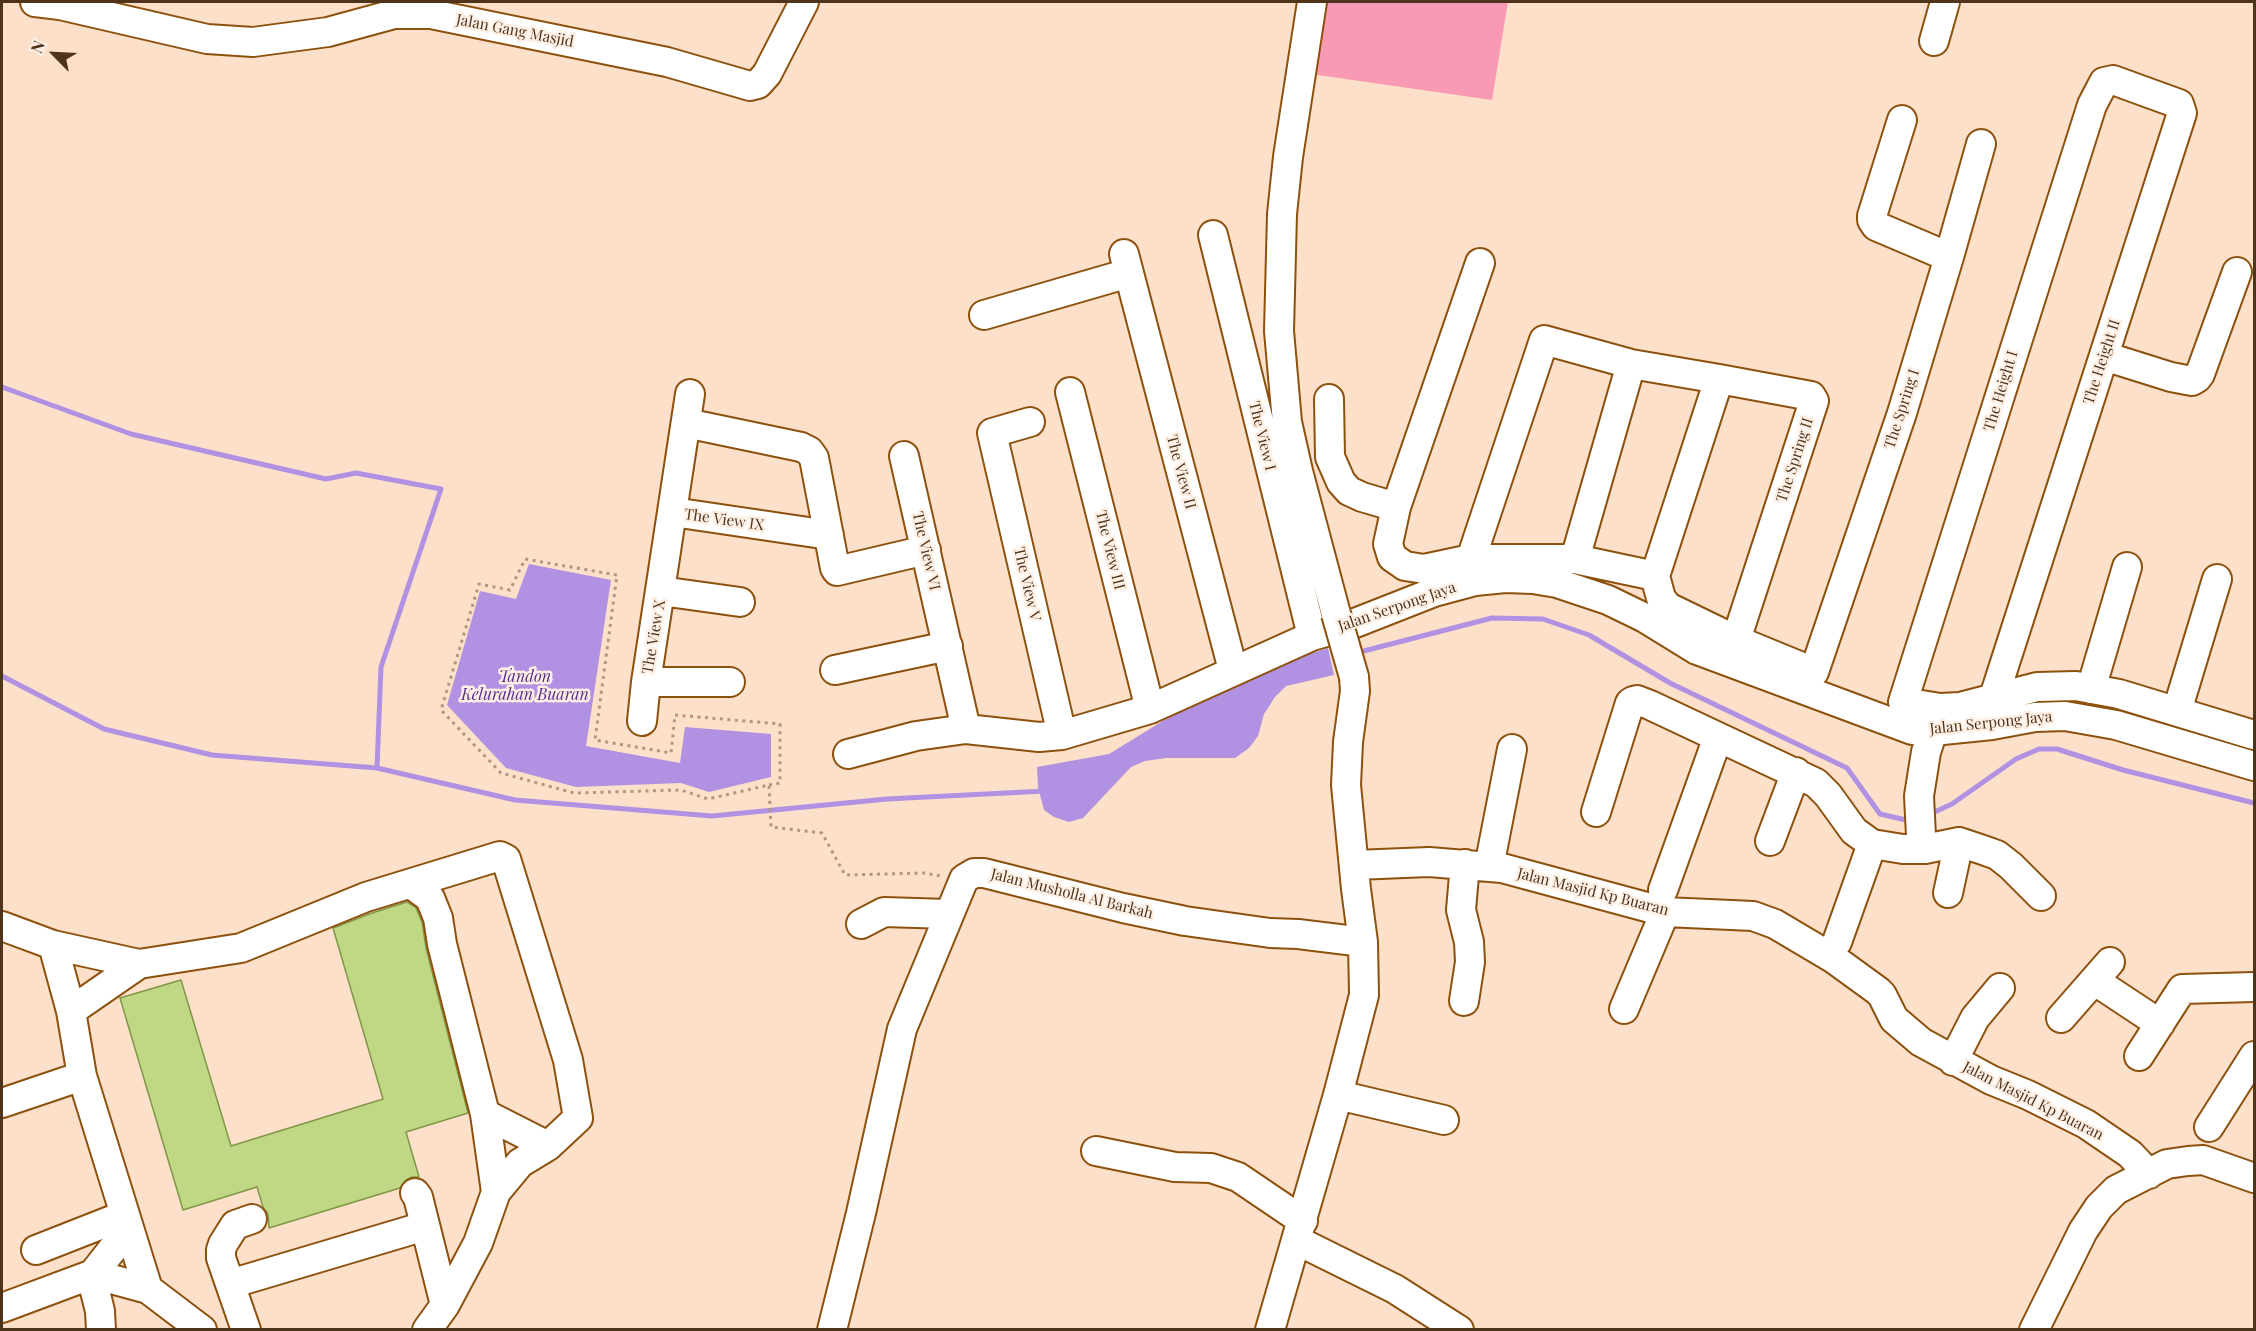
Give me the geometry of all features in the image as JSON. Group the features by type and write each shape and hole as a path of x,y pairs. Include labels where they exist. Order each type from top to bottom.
{"street":[{"name":"Jalan Gang Masjid","path":"35,2 60,5 207,39 253,42 328,32 394,14 431,14 667,62 750,86 758,84 767,74 804,2"},
{"path":"1270,1329 1300,1231 1362,1004 1364,942 1356,889 1346,785 1348,742 1355,691 1354,677 1298,471 1287,422 1279,331 1282,214 1287,157 1312,2"},
{"path":"1934,41 1945,2"},
{"name":"The Height II","path":"1994,697 2182,113 2179,104 2114,80 2104,82"},
{"name":"The Height I","path":"1994,697 1960,707 1940,708 1903,702 2092,105 2104,82"},
{"path":"1902,120 1872,220 1876,226 1949,257"},
{"name":"The Spring I","path":"1736,640 1814,672 1902,413 1981,144"},
{"name":"The View I","path":"1212,236 1312,636"},
{"path":"1480,262 1396,507 1388,544 1392,557 1405,566 1424,569 1471,559 1575,559 1655,576"},
{"name":"The View II","path":"984,315 1126,263 1233,670"},
{"path":"2104,356 2171,377 2192,381 2197,378 2237,272"},
{"path":"1471,559 1544,340 1630,364 1719,379 1655,576 1661,598 1668,607 1736,640"},
{"path":"1575,559 1630,364"},
{"name":"The Spring II","path":"1719,379 1810,396 1814,401 1736,640"},
{"name":"The View III","path":"1070,392 1150,709"},
{"name":"The View IX","path":"690,394 673,512 829,535"},
{"path":"1329,399 1330,457 1341,482 1349,491 1362,497 1396,507"},
{"name":"The View V","path":"1030,422 992,433 1062,735"},
{"path":"686,423 801,447 809,451 814,458 835,568 840,571 926,550"},
{"name":"The View VI","path":"904,456 966,729"},
{"name":"The View X","path":"642,721 673,512"},
{"path":"2091,689 2127,567"},
{"path":"1608,600 1618,568"},
{"name":"Jalan Serpong Jaya","path":"848,754 916,736 966,729 1039,738 1062,735 1150,709 1312,636 1350,625 1434,592 1475,581 1505,578 1557,583 1608,600 1645,618 1712,657 1912,730 1934,731 1992,725 2035,717 2065,716 2127,729 2254,766"},
{"path":"2176,711 2217,579"},
{"name":"The View X","path":"661,591 740,602"},
{"path":"835,670 948,646"},
{"name":"The View X","path":"646,682 730,682"},
{"path":"1994,697 2037,687 2076,686 2137,699 2254,735"},
{"path":"2127,729 2137,699"},
{"path":"1596,812 1630,703 1637,700 1816,783 1828,795 1854,831 1872,844 1903,849 1923,842 1959,842 1997,855 2041,896"},
{"path":"1923,842 1919,796 1923,768 1934,731"},
{"path":"1624,1009 1664,901 1718,737"},
{"path":"1464,1001 1470,962 1469,942 1461,910 1477,866 1512,749"},
{"path":"1770,841 1796,772"},
{"path":"1948,893 1959,842"},
{"path":"1837,942 1872,844"},
{"path":"2,926 53,945 139,964 241,948 366,897 500,856 506,859 568,1060 578,1114 576,1121 548,1146 520,1163 496,1192 478,1243 445,1305 427,1329"},
{"name":"Jalan Masjid Kp Buaran","path":"1355,865 1429,862 1502,868 1664,901 1753,916 1775,924 1834,959 1878,991 1898,1023 1921,1042 1953,1060 2086,1124 2130,1154 2149,1174"},
{"name":"Jalan Musholla Al Barkah","path":"964,879 974,873 984,873 1185,921 1270,933 1364,942"},
{"path":"832,1329 861,1213 902,1029 964,879"},
{"path":"411,884 430,898 438,918 442,944 485,1114 496,1192"},
{"path":"861,924 884,912 948,914"},
{"path":"53,945 71,1011 82,1076 148,1289"},
{"path":"71,1011 139,964"},
{"path":"2061,1018 2102,972 2160,1024"},
{"path":"2139,1056 2181,988 2254,987"},
{"path":"1953,1060 1976,1018 2000,988"},
{"path":"2209,1127 2252,1064"},
{"path":"2,1103 82,1076"},
{"path":"1338,1095 1444,1120"},
{"path":"485,1114 548,1146"},
{"path":"1096,1151 1175,1167 1211,1168 1238,1177 1300,1231 1459,1329"},
{"path":"2034,1329 2083,1231 2098,1207 2116,1190 2167,1164 2203,1160 2254,1178"},
{"path":"415,1193 418,1197 445,1305"},
{"path":"246,1329 221,1258 223,1244 235,1225 252,1219"},
{"path":"36,1250 127,1221"},
{"path":"101,1329 100,1311 92,1275 127,1221"},
{"path":"230,1284 425,1226"},
{"path":"2,1308 92,1275 148,1289 202,1329"}],"path":[{"path":"525,559 616,575 595,740 671,753 675,715 780,724 780,783 769,785 708,799 681,790 574,793 501,773 441,710 478,584 510,590 525,559"},
{"path":"769,785 771,827 822,833 845,875 924,873 964,879"}],"shaded area":[{"path":"1321,2 1508,2 1492,100 1311,74"}],"water":[{"name":"Tandon Kelurahan Buaran","path":"529,564 611,580 586,746 680,763 685,727 771,734 771,777 709,792 681,783 576,787 506,768 447,705 480,591 516,599"},
{"path":"1328,648 1334,675 1286,686 1275,697 1264,714 1258,736 1249,748 1235,758 1166,758 1145,761 1131,767 1083,818 1069,822 1054,817 1044,810 1038,787 1037,767 1109,754 1218,687 1262,669"}],"building":[{"path":"407,902 416,908 422,922 426,948 468,1113 406,1132 419,1177 406,1180 400,1188 269,1228 268,1214 263,1207 257,1187 183,1210 120,998 181,980 231,1146 383,1099 333,928"}],"waterway":[{"path":"2,387 131,434 326,479 356,473 441,489 381,667 377,768"},
{"path":"1356,653 1492,618 1543,619 1589,635 1670,683 1847,768 1880,814 1910,819"},
{"path":"2,676 104,729 212,755 377,768 515,800 712,816 887,799 1045,791"},
{"path":"1928,815 1952,804 2016,759 2039,749 2057,749 2123,770 2254,803"}]}
